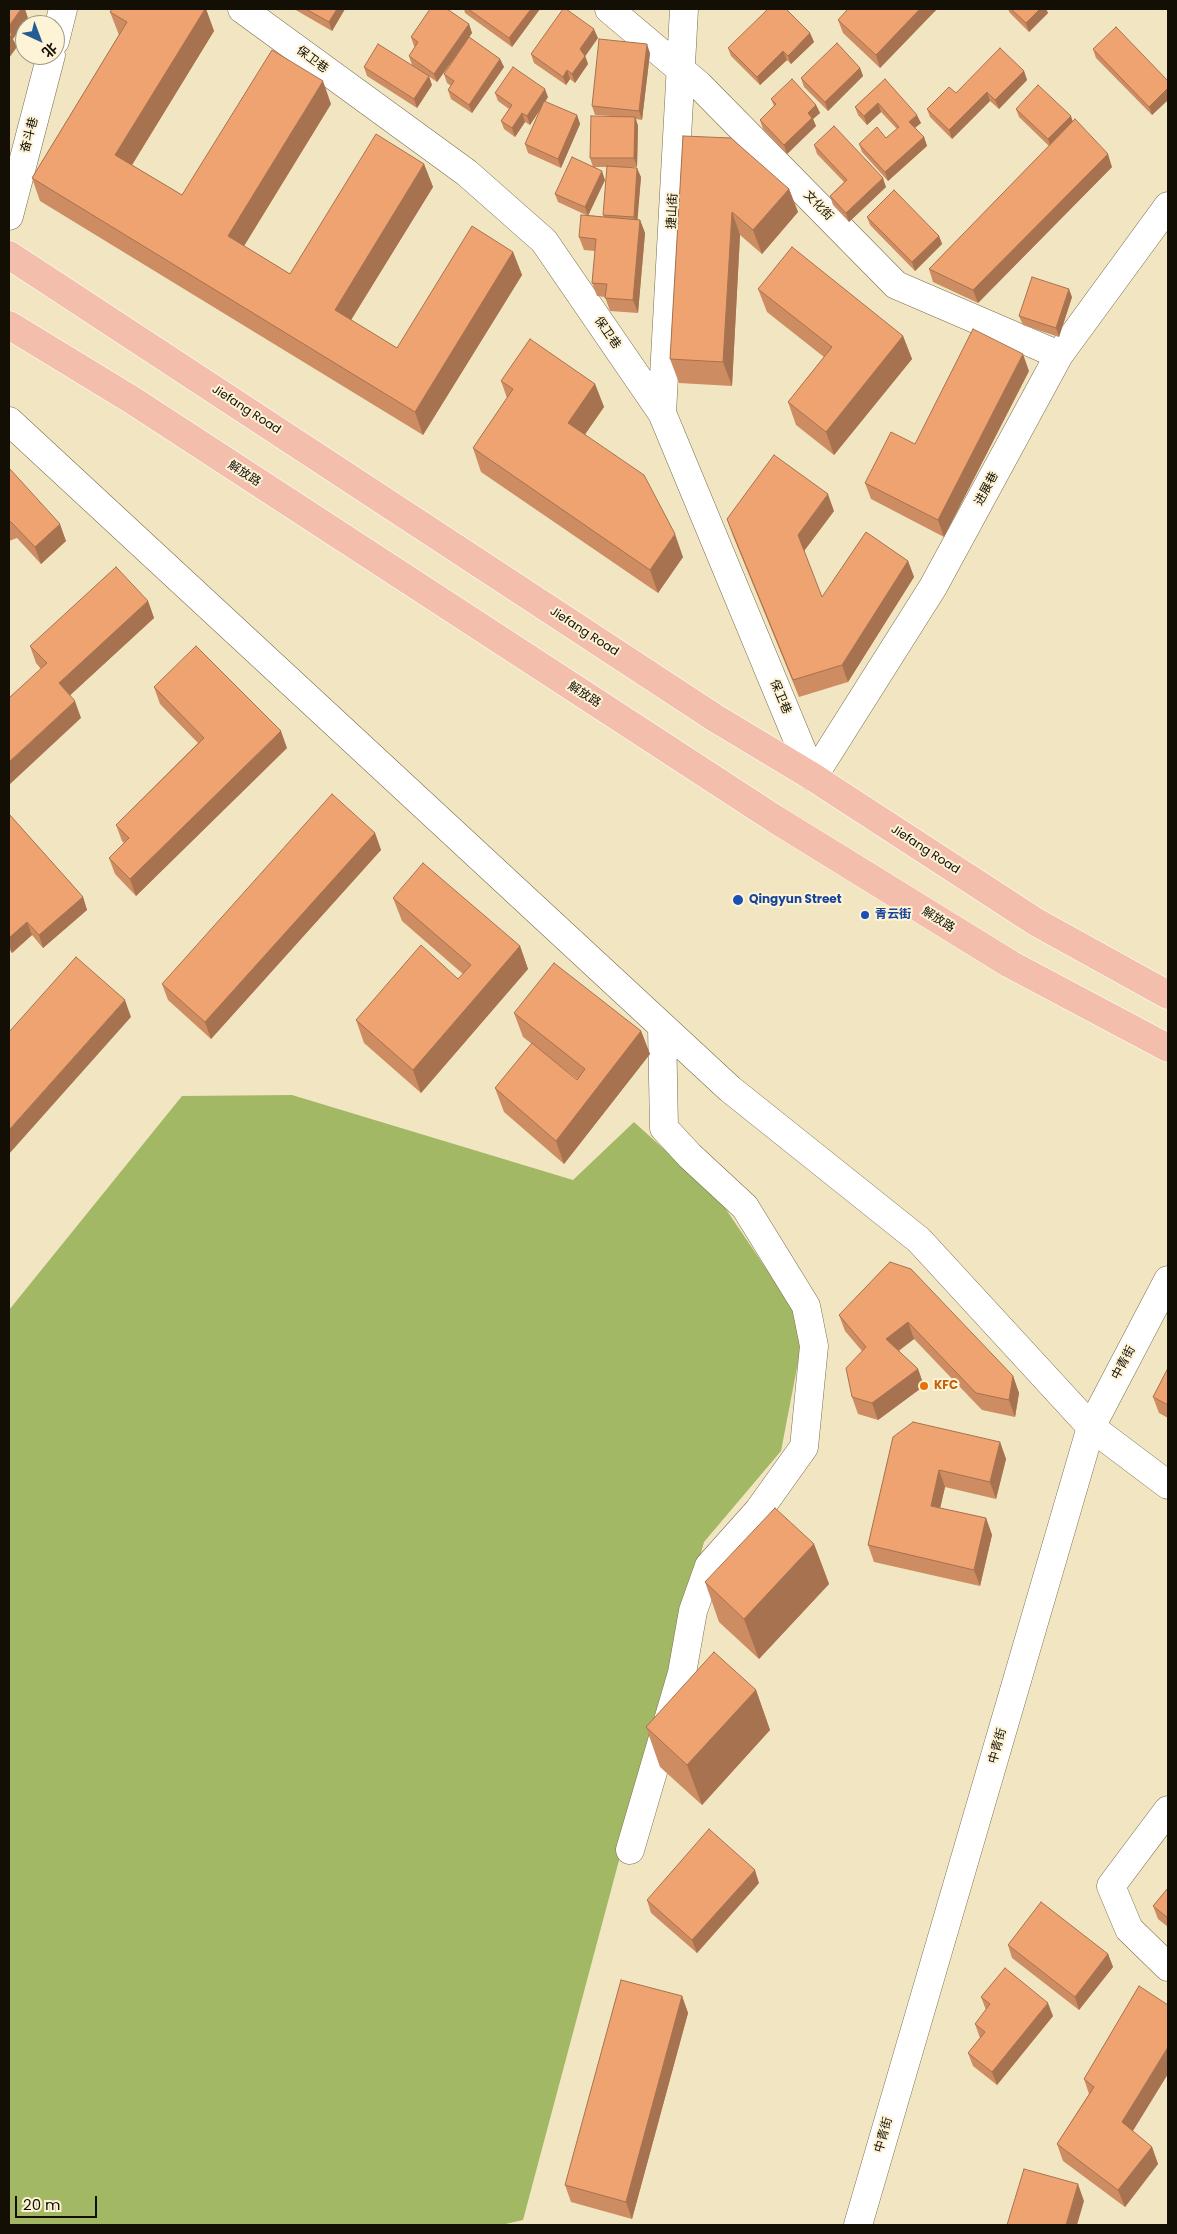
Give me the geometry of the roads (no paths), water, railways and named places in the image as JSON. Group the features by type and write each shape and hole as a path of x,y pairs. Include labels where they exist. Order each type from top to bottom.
{"main road":[{"name":"Jiefang Road","path":"9,255 716,718 813,777 1036,922 1168,995"},
{"name":"解放路","path":"9,325 132,400 775,819 1010,964 1168,1048"}],"street":[{"name":"保卫巷","path":"242,9 467,173 544,241 662,413 813,777"},
{"name":"文化街","path":"609,9 699,85 896,285 1059,355"},
{"name":"捷山街","path":"662,413 684,9"},
{"name":"奋斗巷","path":"9,216 48,65"},
{"name":"进展巷","path":"813,777 933,588 1059,355 1168,206"},
{"path":"9,421 730,1089 919,1240 1091,1427 1168,1485"},
{"path":"630,1850 682,1673 693,1611 709,1566 759,1510 804,1447 814,1346 806,1306 745,1207 690,1156 664,1128 662,1027"},
{"name":"中青街","path":"858,2225 1091,1427 1168,1280"},
{"path":"1168,1810 1111,1886 1129,1929 1168,1967"}],"place":[{"name":"Qingyun Street","path":"738,900"},
{"name":"青云街","path":"865,915"},
{"name":"KFC","path":"924,1386"}]}
